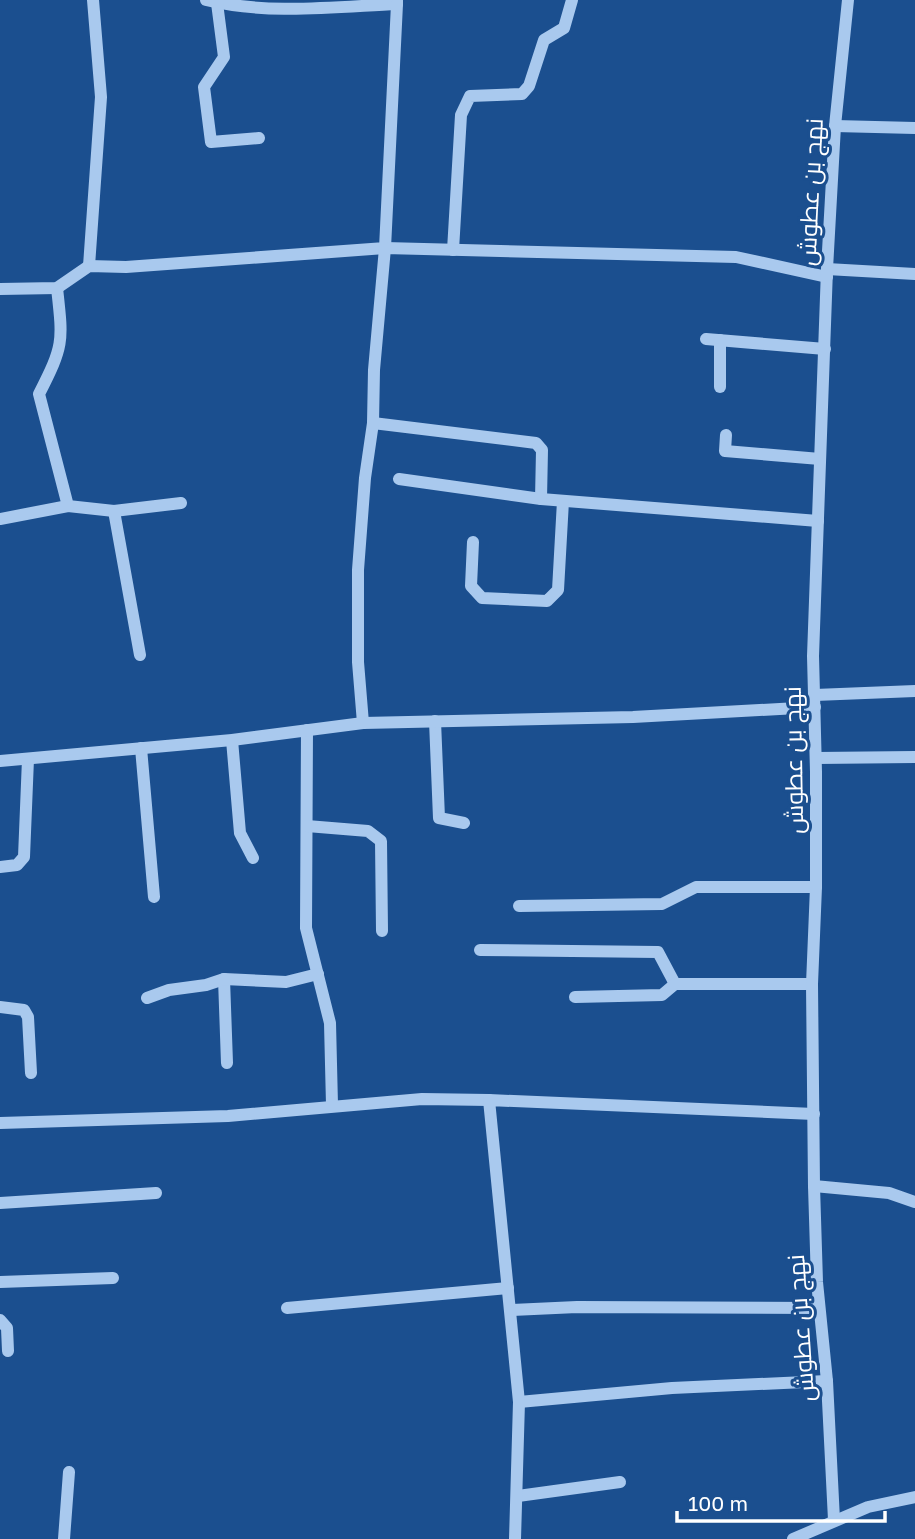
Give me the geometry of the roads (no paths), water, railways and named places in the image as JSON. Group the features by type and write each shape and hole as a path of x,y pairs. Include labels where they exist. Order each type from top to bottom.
{"street":[{"path":"89,266 102,97 93,0"},
{"path":"453,250 461,115 465,104 470,96 522,94 529,86 544,40 564,28 572,0"},
{"name":"نهج بن عطوش","path":"834,1520 827,1381 819,1308 814,1186 812,984 816,887 815,701 820,460 835,126 848,0"},
{"path":"259,138 211,142 204,87 224,57 212,1 297,8 397,2 373,423 365,478 358,570 358,662 363,723"},
{"path":"835,126 915,128"},
{"path":"0,289 57,288 89,266 127,267 385,248 736,257 827,273 915,274"},
{"path":"57,288 62,335 60,352 39,394 68,506"},
{"path":"720,387 713,339 825,349"},
{"path":"373,423 536,443 542,450 541,499"},
{"path":"726,435 725,451 820,460"},
{"path":"399,479 541,499 818,521"},
{"path":"473,542 471,586 482,598 547,601 558,590 563,501"},
{"path":"0,519 68,506 114,511 181,503"},
{"path":"114,511 141,655"},
{"path":"0,761 232,740 363,723 633,717 915,691"},
{"path":"435,721 439,818 464,823"},
{"path":"307,730 306,928 330,1023 332,1105"},
{"path":"232,740 240,833 253,858"},
{"path":"141,748 154,897"},
{"path":"816,758 915,757"},
{"path":"0,867 17,865 24,857 28,759"},
{"path":"307,826 368,831 381,841 382,930"},
{"path":"519,906 662,904 696,887 816,887"},
{"path":"480,950 658,952 675,984"},
{"path":"147,998 169,990 206,985 224,979 286,982 318,974"},
{"path":"224,979 227,1063"},
{"path":"575,997 662,995 675,984 812,984"},
{"path":"0,1007 24,1010 28,1017 31,1073"},
{"path":"0,1123 228,1116 422,1099 814,1114"},
{"path":"489,1100 512,1310 519,1402 515,1539"},
{"path":"814,1186 889,1193 915,1202"},
{"path":"0,1203 156,1193"},
{"path":"0,1282 113,1279"},
{"path":"287,1308 508,1289"},
{"path":"512,1310 577,1307 819,1308"},
{"path":"0,1320 6,1328 8,1351"},
{"path":"519,1402 671,1388 827,1381"},
{"path":"64,1539 69,1472"},
{"path":"518,1496 620,1482"},
{"path":"793,1539 820,1532 834,1520 887,1502 915,1497"}]}
